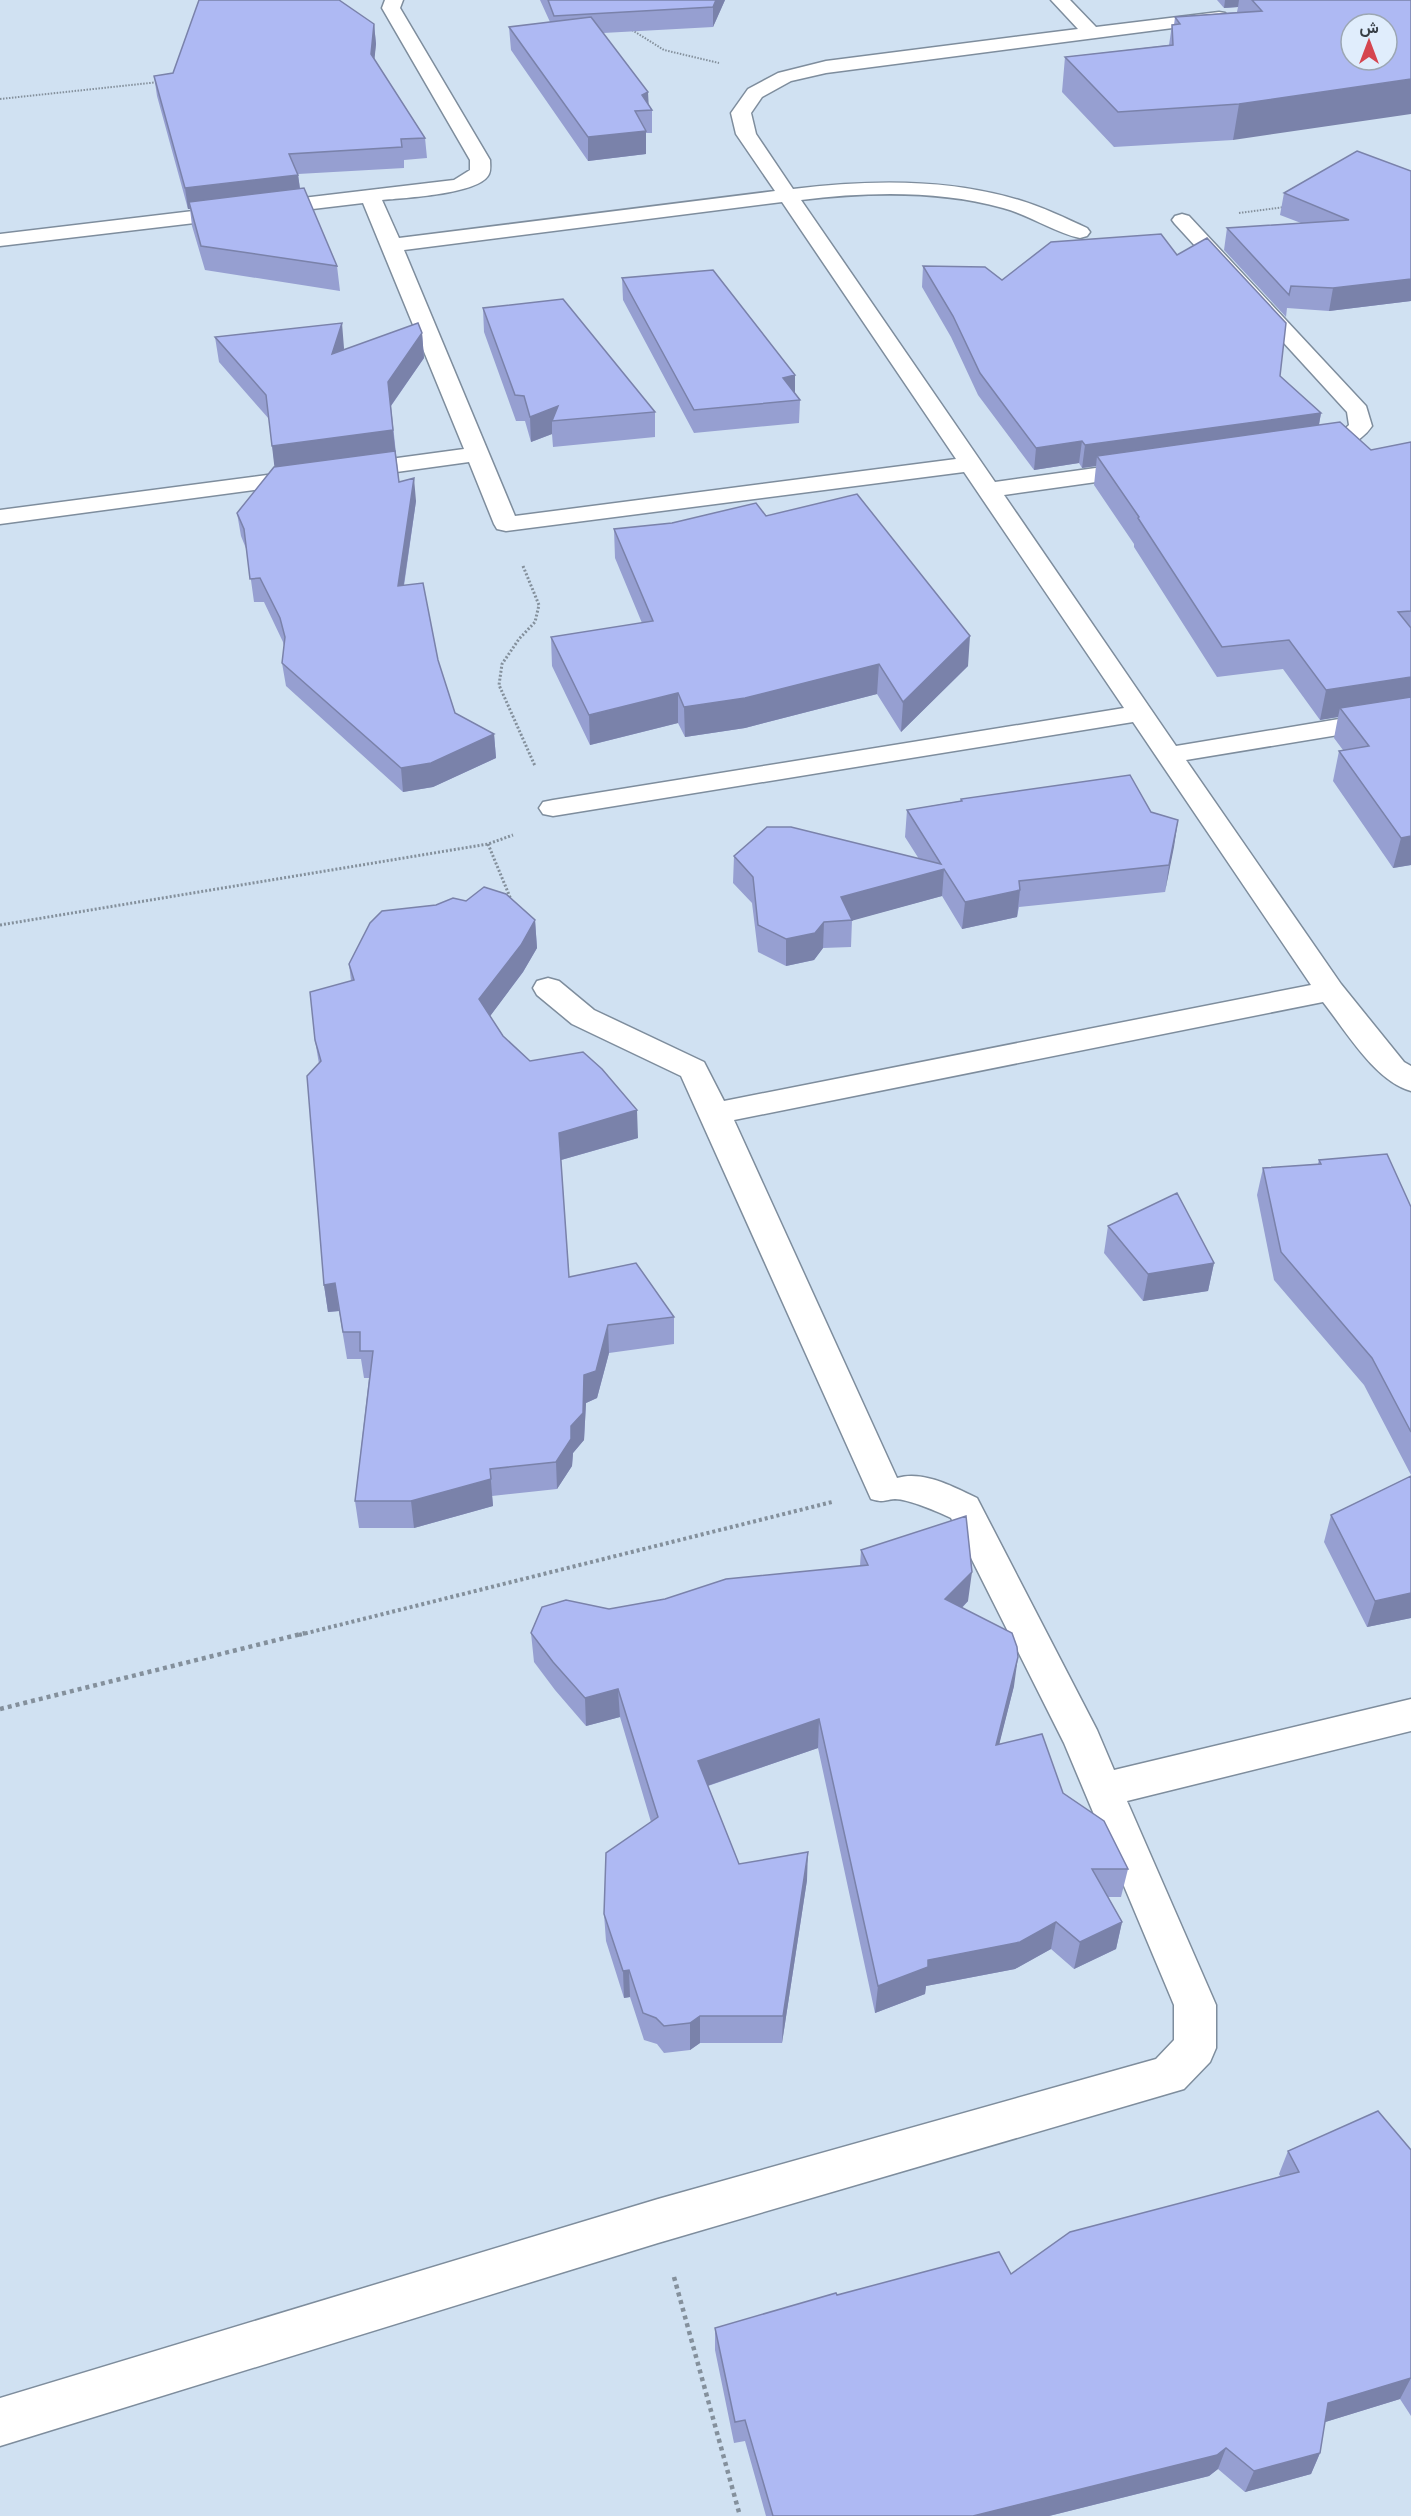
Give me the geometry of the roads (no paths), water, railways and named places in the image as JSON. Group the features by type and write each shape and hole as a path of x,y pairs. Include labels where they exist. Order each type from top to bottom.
{"street":[{"path":"0,240 459,185 480,173 480,160 391,8 393,0"},
{"path":"1060,0 1090,32"},
{"path":"1245,14 826,67 785,77 756,93 741,113 746,134 1330,991 1393,1069 1411,1081"},
{"path":"392,245 849,188 912,188 975,195 1032,210 1080,232"},
{"path":"370,196 506,524 970,464"},
{"path":"1182,220 1358,411 1361,426 1346,441 1288,448"},
{"path":"0,517 477,454"},
{"path":"988,490 1161,466"},
{"path":"553,808 1140,713"},
{"path":"1168,755 1411,715"},
{"path":"0,2422 658,2221 1169,2075 1195,2048 1195,2005 1083,1743 964,1508 938,1494 895,1489 693,1069 583,1017 548,988"},
{"path":"715,1113 1330,991"},
{"path":"1102,1790 1411,1715"}]}
